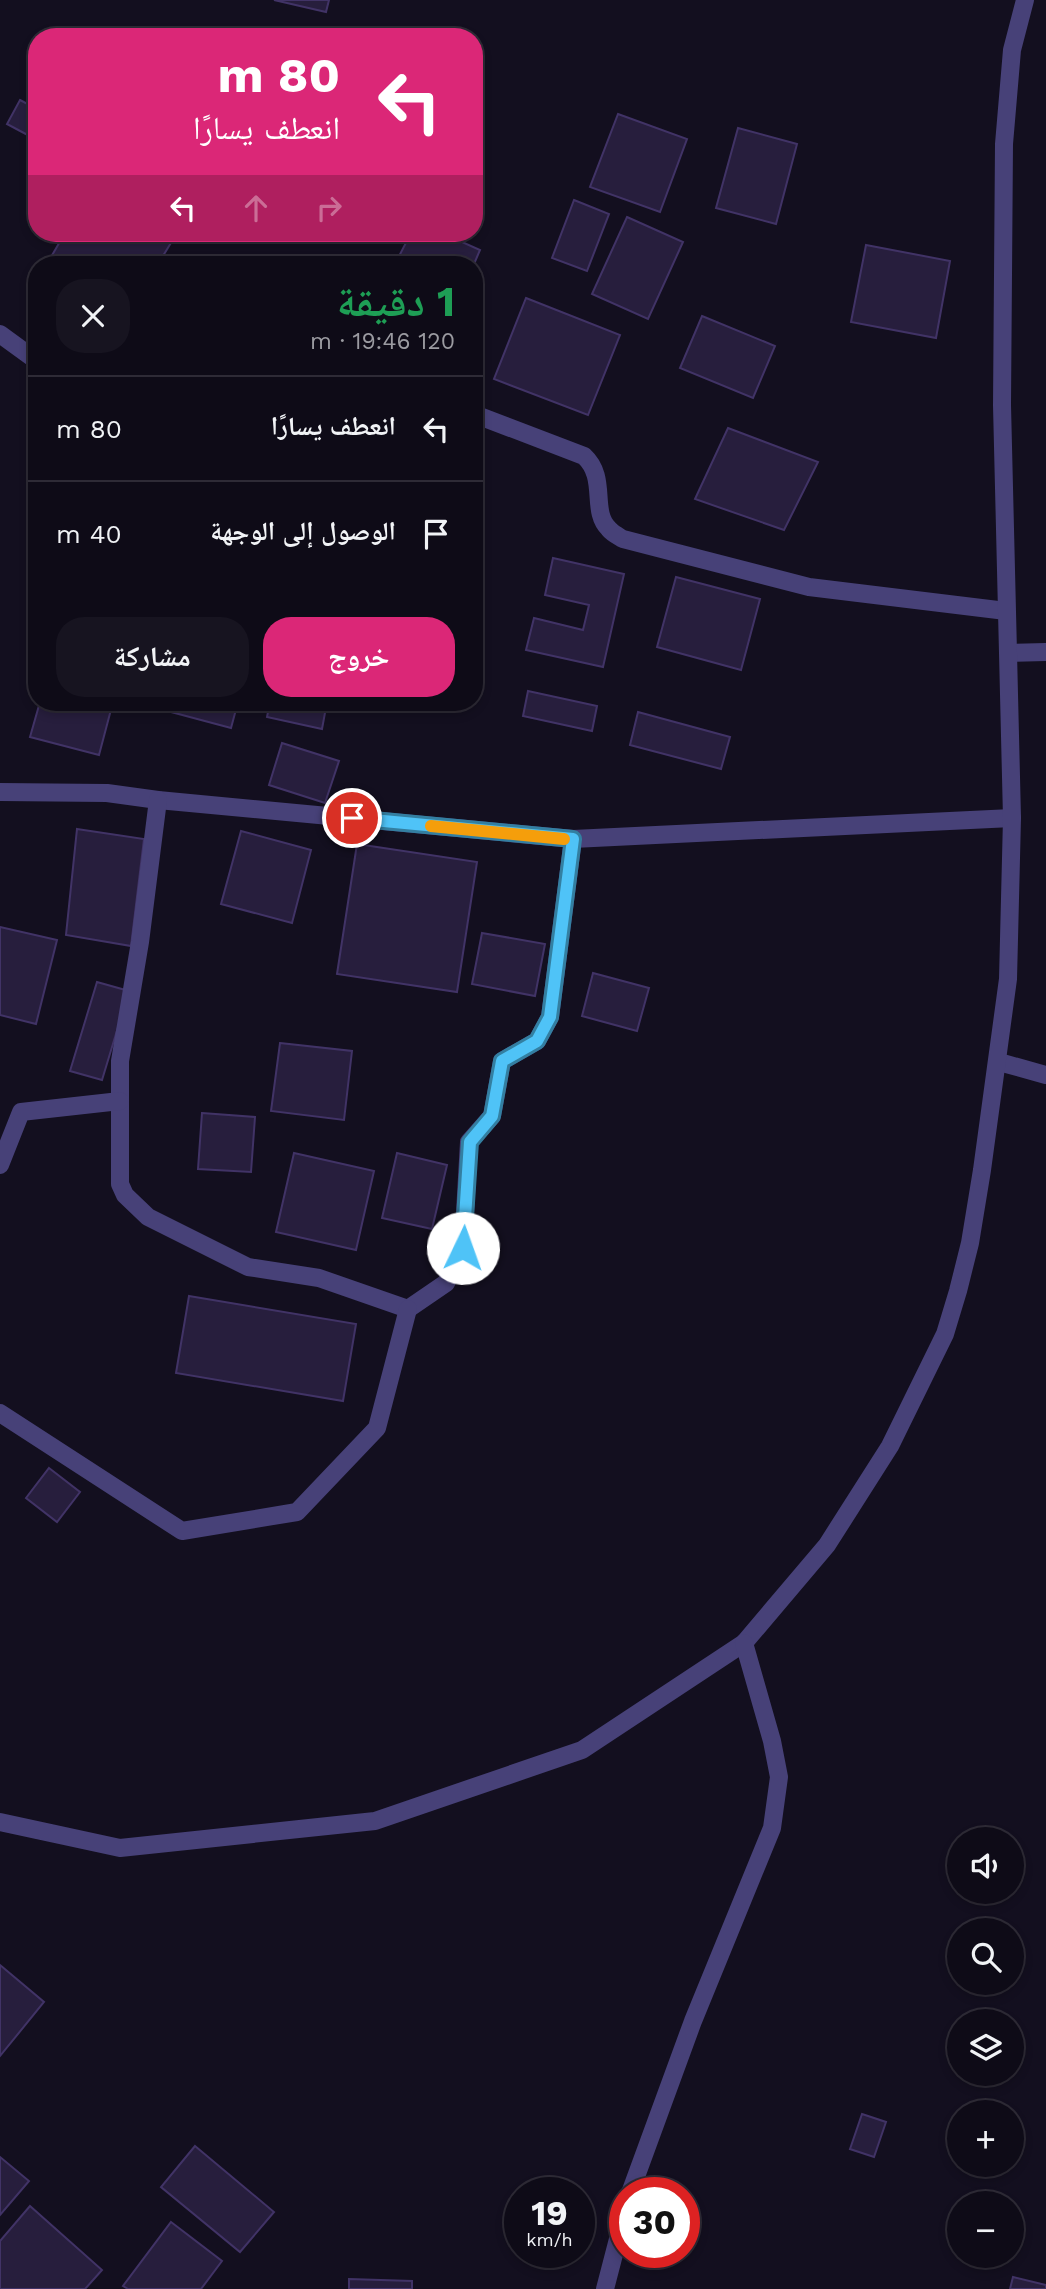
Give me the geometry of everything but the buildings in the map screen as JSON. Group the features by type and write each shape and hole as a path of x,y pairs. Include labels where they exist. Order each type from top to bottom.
{"street":[{"path":"0,1822 120,1848 375,1821 582,1750 744,1643 827,1545 890,1446 945,1334 970,1243 999,1062 1008,979 1012,818 1002,405 1004,144 1012,50 1025,0"},
{"path":"0,334 28,354"},
{"path":"483,417 584,456 596,470 601,513 607,528 623,539 809,587 1006,611"},
{"path":"1009,653 1046,652"},
{"path":"0,792 107,793 573,839 1012,818"},
{"path":"158,800 140,942 120,1061 120,1184 125,1195 148,1217 248,1267 319,1278 408,1310"},
{"path":"0,1413 182,1531 297,1512 377,1428 408,1310 446,1283 463,1248 470,1142 492,1116 502,1061 537,1041 550,1017 573,839"},
{"path":"999,1062 1046,1075"},
{"path":"0,1165 21,1112 120,1101"},
{"path":"636,2177 693,2021 772,1828 779,1777 772,1741 744,1643"},
{"path":"605,2289 610,2268"}],"slow traffic":[{"path":"431,826 564,839"}],"route":[{"path":"352,818 573,839 550,1017 537,1041 502,1061 492,1116 470,1142 463,1248"}]}
